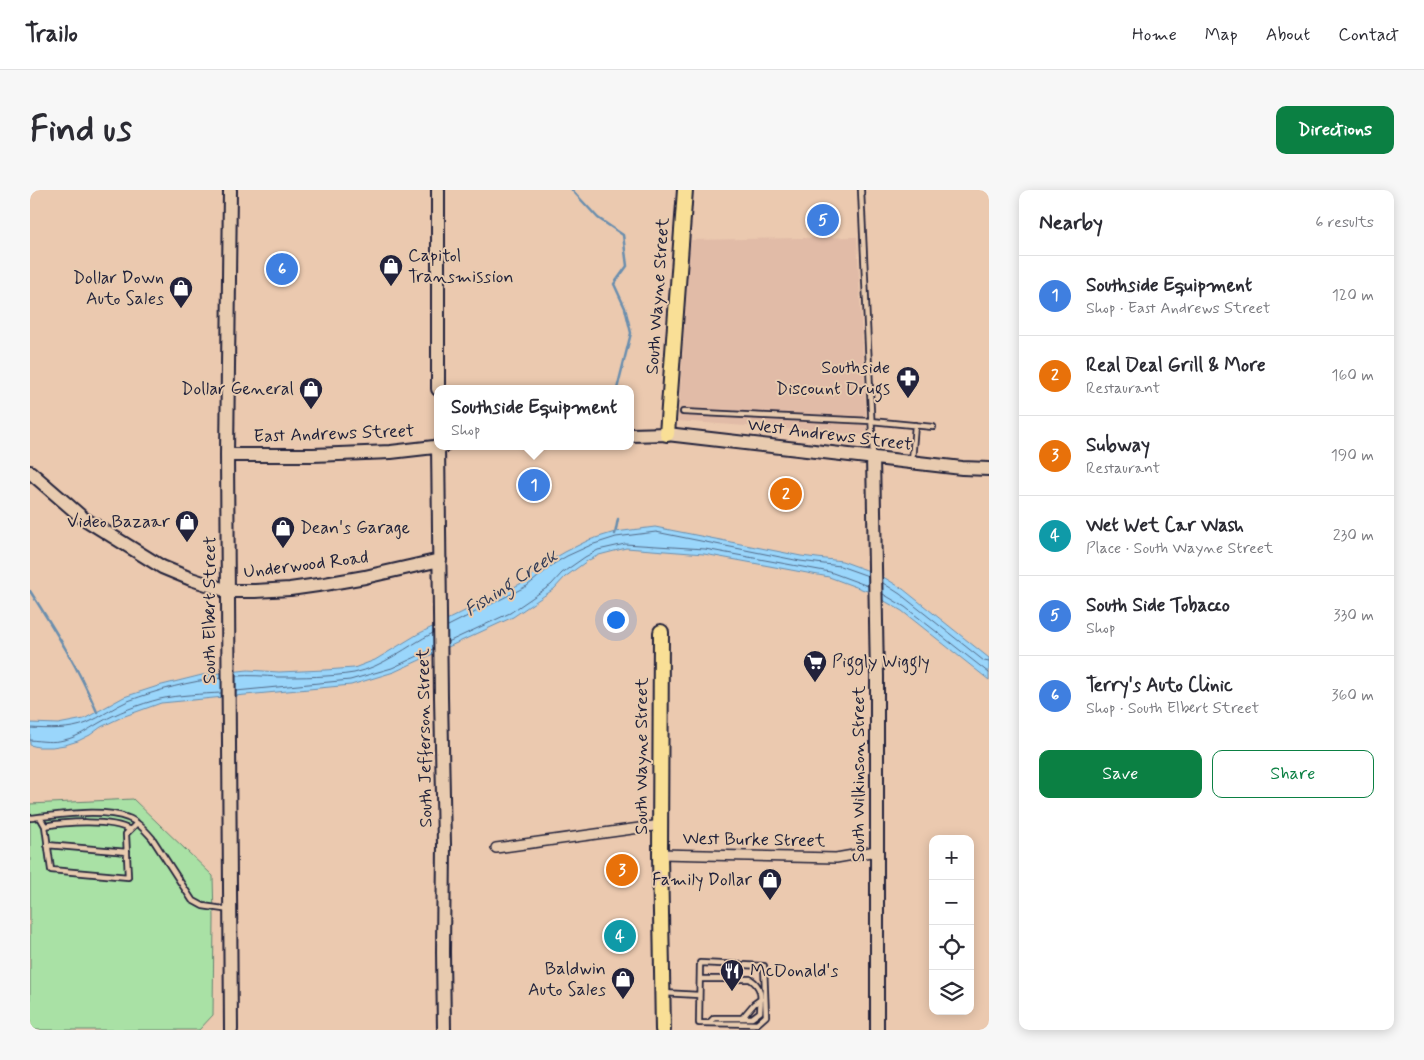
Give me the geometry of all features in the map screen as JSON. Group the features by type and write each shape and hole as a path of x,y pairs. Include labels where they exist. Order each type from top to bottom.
{"main road":[{"name":"South Wayne Street","path":"667,434 685,190"},
{"name":"South Wayne Street","path":"661,632 660,854 663,1030"}],"street":[{"name":"South Elbert Street","path":"230,190 227,455 231,1030"},
{"path":"438,190 438,385"},
{"path":"634,435 667,434"},
{"name":"West Andrews Street","path":"667,434 962,468 989,469"},
{"name":"East Andrews Street","path":"227,455 313,455 391,452 434,447"},
{"name":"South Jefferson Street","path":"438,450 444,844 444,1030"},
{"name":"South Wilkinson Street","path":"873,457 876,622 877,1030"},
{"name":"Underwood Road","path":"30,472 83,518 162,567 228,591 290,589 365,577 440,560"},
{"path":"496,848 661,826"},
{"name":"West Burke Street","path":"660,854 836,858 876,851"}],"lane":[{"path":"861,190 873,457"},
{"path":"683,412 871,421 933,427"},
{"path":"912,462 914,425"},
{"path":"30,818 88,813 112,814 130,818 152,838 192,900 203,906 231,910"},
{"path":"40,817 45,826 51,870 128,877 126,834 136,823"},
{"path":"45,826 56,823 79,822 123,826 130,830"},
{"path":"47,846 127,852"},
{"path":"700,963 764,966 766,1016 757,1027 699,1023 700,979 700,963"},
{"path":"700,979 750,979 760,989 760,1012 752,1018 714,1018 709,1024"},
{"path":"662,993 700,995"},
{"path":"743,1017 761,999"}],"shaded area":[{"path":"857,237 867,435 678,421 690,240"}],"green space":[{"path":"133,799 213,876 213,1015 199,1030 30,1030 30,804"}],"water":[{"path":"655,527 801,556 842,561 880,575 903,589 989,658 989,680 902,611 867,591 829,577 704,554 626,548 599,555 587,561 565,577 554,589 513,617 394,672 351,685 161,703 122,717 78,741 52,747 30,745 30,723 58,724 84,719 124,697 202,675 248,670 279,672 354,668 375,660 418,634 524,582 553,559 589,540 615,532"}],"waterway":[{"path":"572,190 598,218 623,235 627,266 614,284 625,308 631,333 618,385"},
{"path":"615,534 618,519"},
{"path":"30,591 66,650 97,712"}],"place":[{"name":"South Side Tobacco","path":"823,220"},
{"name":"Terry's Auto Clinic","path":"282,269"},
{"name":"Capitol Transmission","path":"391,287"},
{"name":"Dollar Down Auto Sales","path":"181,309"},
{"name":"Southside Discount Drugs","path":"908,399"},
{"name":"Dollar General","path":"311,410"},
{"name":"Southside Equipment","path":"534,485"},
{"name":"Real Deal Grill & More","path":"786,494"},
{"name":"Video Bazaar","path":"187,543"},
{"name":"Dean's Garage","path":"283,549"},
{"name":"Piggly Wiggly","path":"815,683"},
{"name":"Subway","path":"622,870"},
{"name":"Family Dollar","path":"770,901"},
{"name":"Wet Wet Car Wash","path":"620,936"},
{"name":"McDonald's","path":"732,992"},
{"name":"Baldwin Auto Sales","path":"623,1000"}],"water label":[{"name":"Fishing Creek","path":"511,583"}]}
